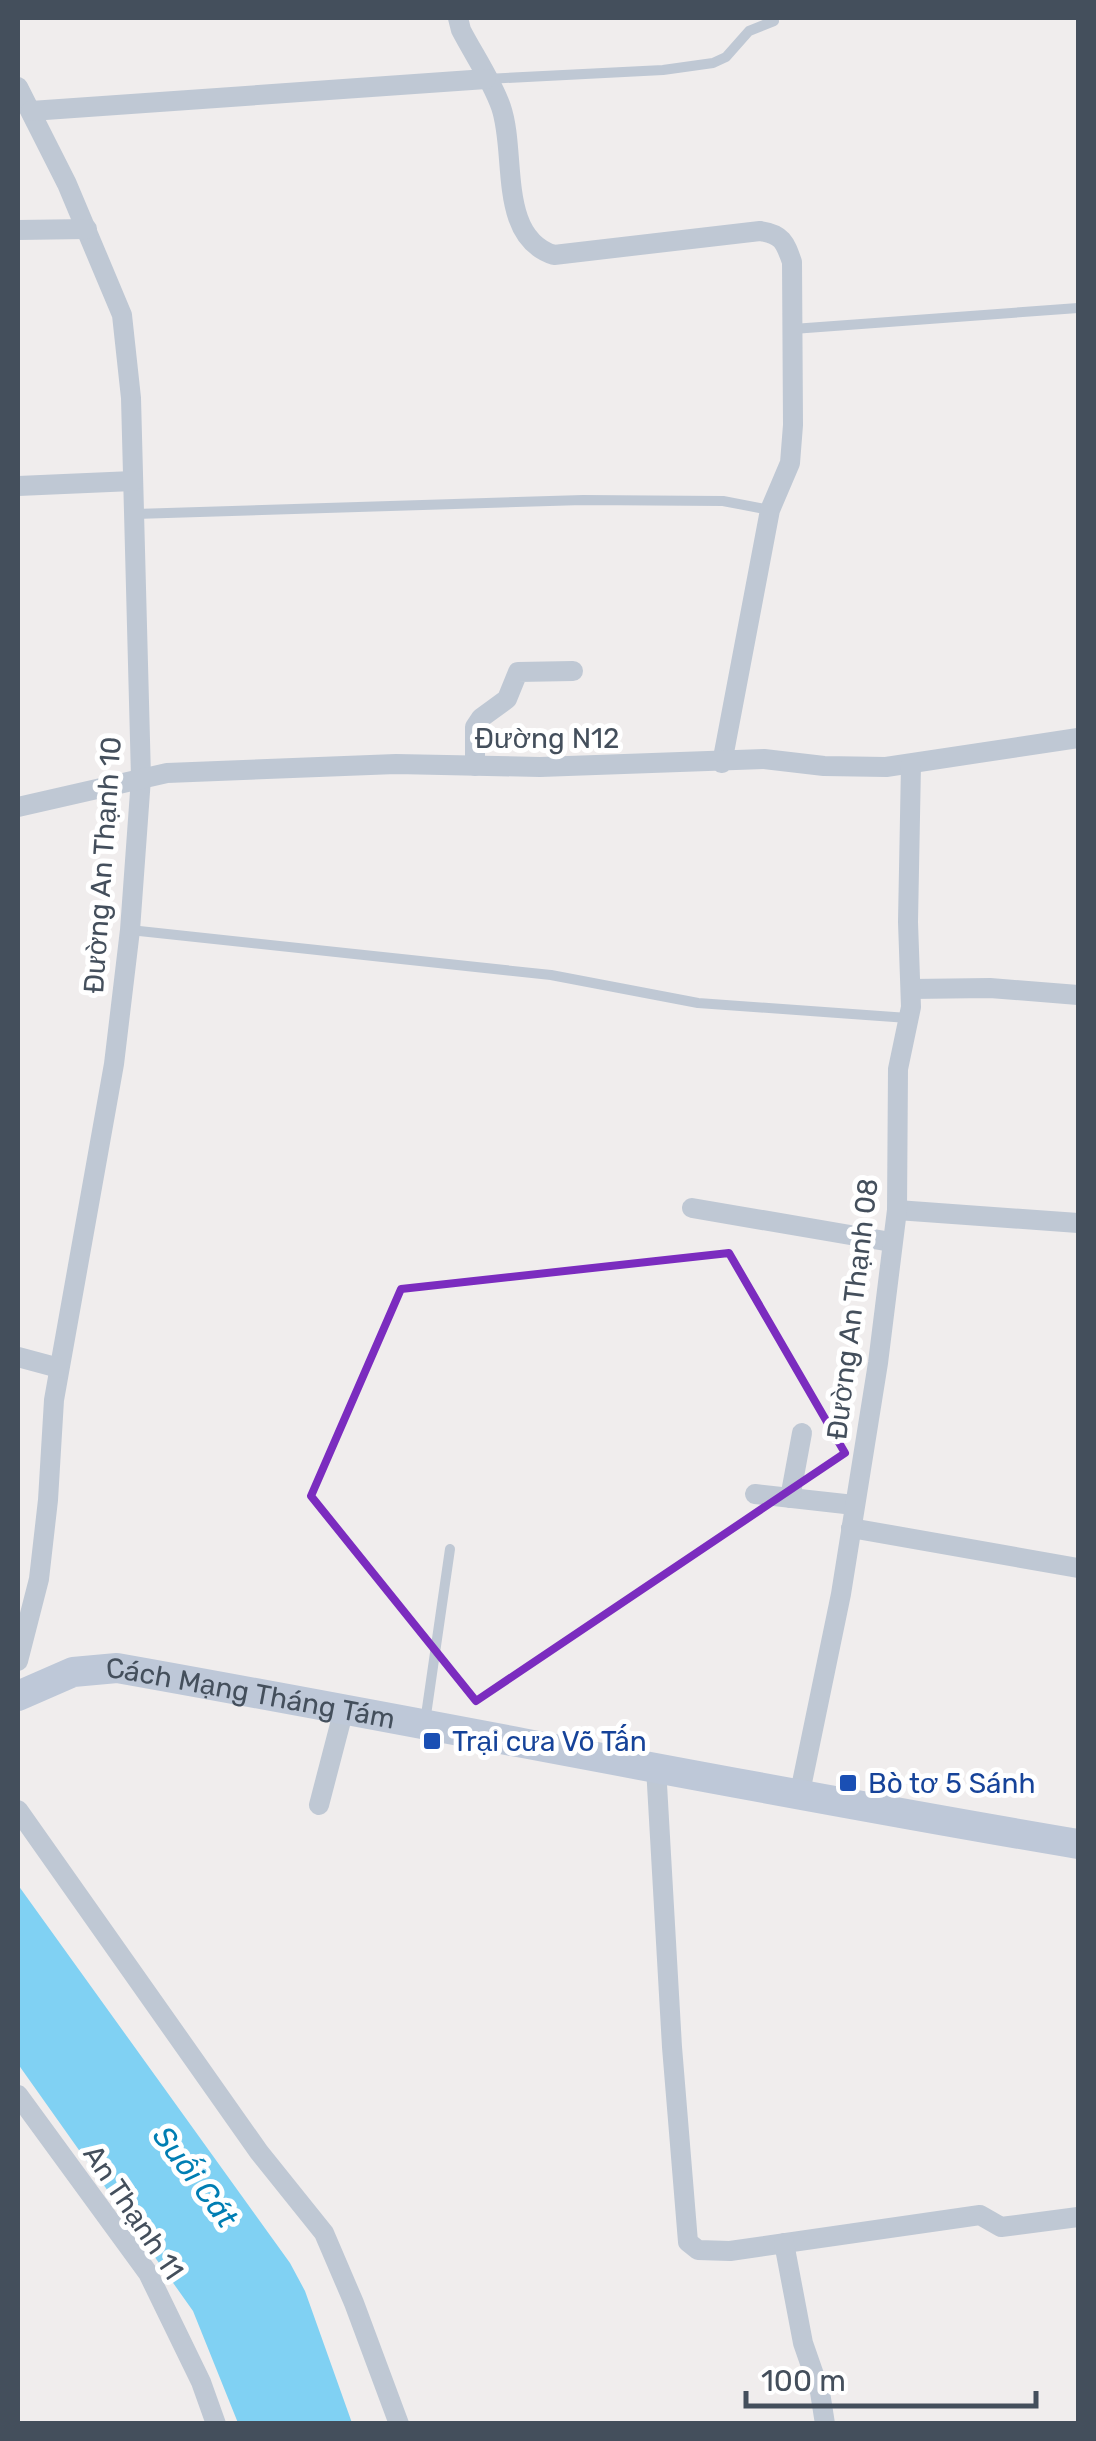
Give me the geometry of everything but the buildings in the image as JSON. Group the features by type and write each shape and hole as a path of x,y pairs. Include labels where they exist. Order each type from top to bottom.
{"main road":[{"name":"Cách Mạng Tháng Tám","path":"18,1696 73,1672 117,1668 424,1723 799,1797 1078,1844"}],"street":[{"path":"458,18 460,30 502,108 518,216 536,250 554,255 760,231 776,233 784,240 792,262 790,463 770,510 722,763"},
{"path":"31,111 486,78"},
{"name":"Đường An Thạnh 10","path":"18,87 87,229 122,315 128,355 142,778 114,1064 59,1368 39,1580 18,1661"},
{"path":"18,230 87,229"},
{"path":"18,486 133,481"},
{"path":"476,766 476,727 481,718 508,699 518,672 573,671"},
{"name":"Đường N12","path":"18,807 167,773 396,764 722,763 764,759 824,766 886,767 1078,738"},
{"name":"Đường An Thạnh 08","path":"799,1797 851,1528 897,1210 897,1084 911,989 910,764"},
{"path":"911,989 990,988 1078,995"},
{"path":"692,1208 891,1242"},
{"path":"897,1210 1078,1223"},
{"path":"18,1357 59,1368"},
{"path":"790,1498 802,1433"},
{"path":"756,1494 854,1505"},
{"path":"851,1528 1078,1568"},
{"path":"319,1805 344,1708"},
{"path":"656,1767 688,2242 698,2250 730,2251 980,2215 1000,2227 1078,2217"},
{"path":"18,1810 259,2152 324,2233 399,2424"},
{"name":"An Thạnh 11","path":"18,2095 148,2273 201,2382 216,2424"},
{"path":"784,2244 802,2343 820,2392 825,2424"}],"lane":[{"path":"486,78 713,64 726,57 749,31 774,21"},
{"path":"793,330 1078,308"},
{"path":"134,514 583,500 724,502 770,510"},
{"path":"130,930 551,975 698,1003 909,1018"},
{"path":"424,1723 450,1549"}],"highlighted area":[{"path":"729,1253 845,1453 476,1701 311,1496 401,1289"}],"water":[{"name":"Suối Cát","path":"18,1885 290,2263 305,2291 352,2423 238,2423 193,2311 18,2064"}],"place":[{"name":"Trại cưa Võ Tấn","path":"432,1741"},
{"name":"Bò tơ 5 Sánh","path":"848,1783"}]}
